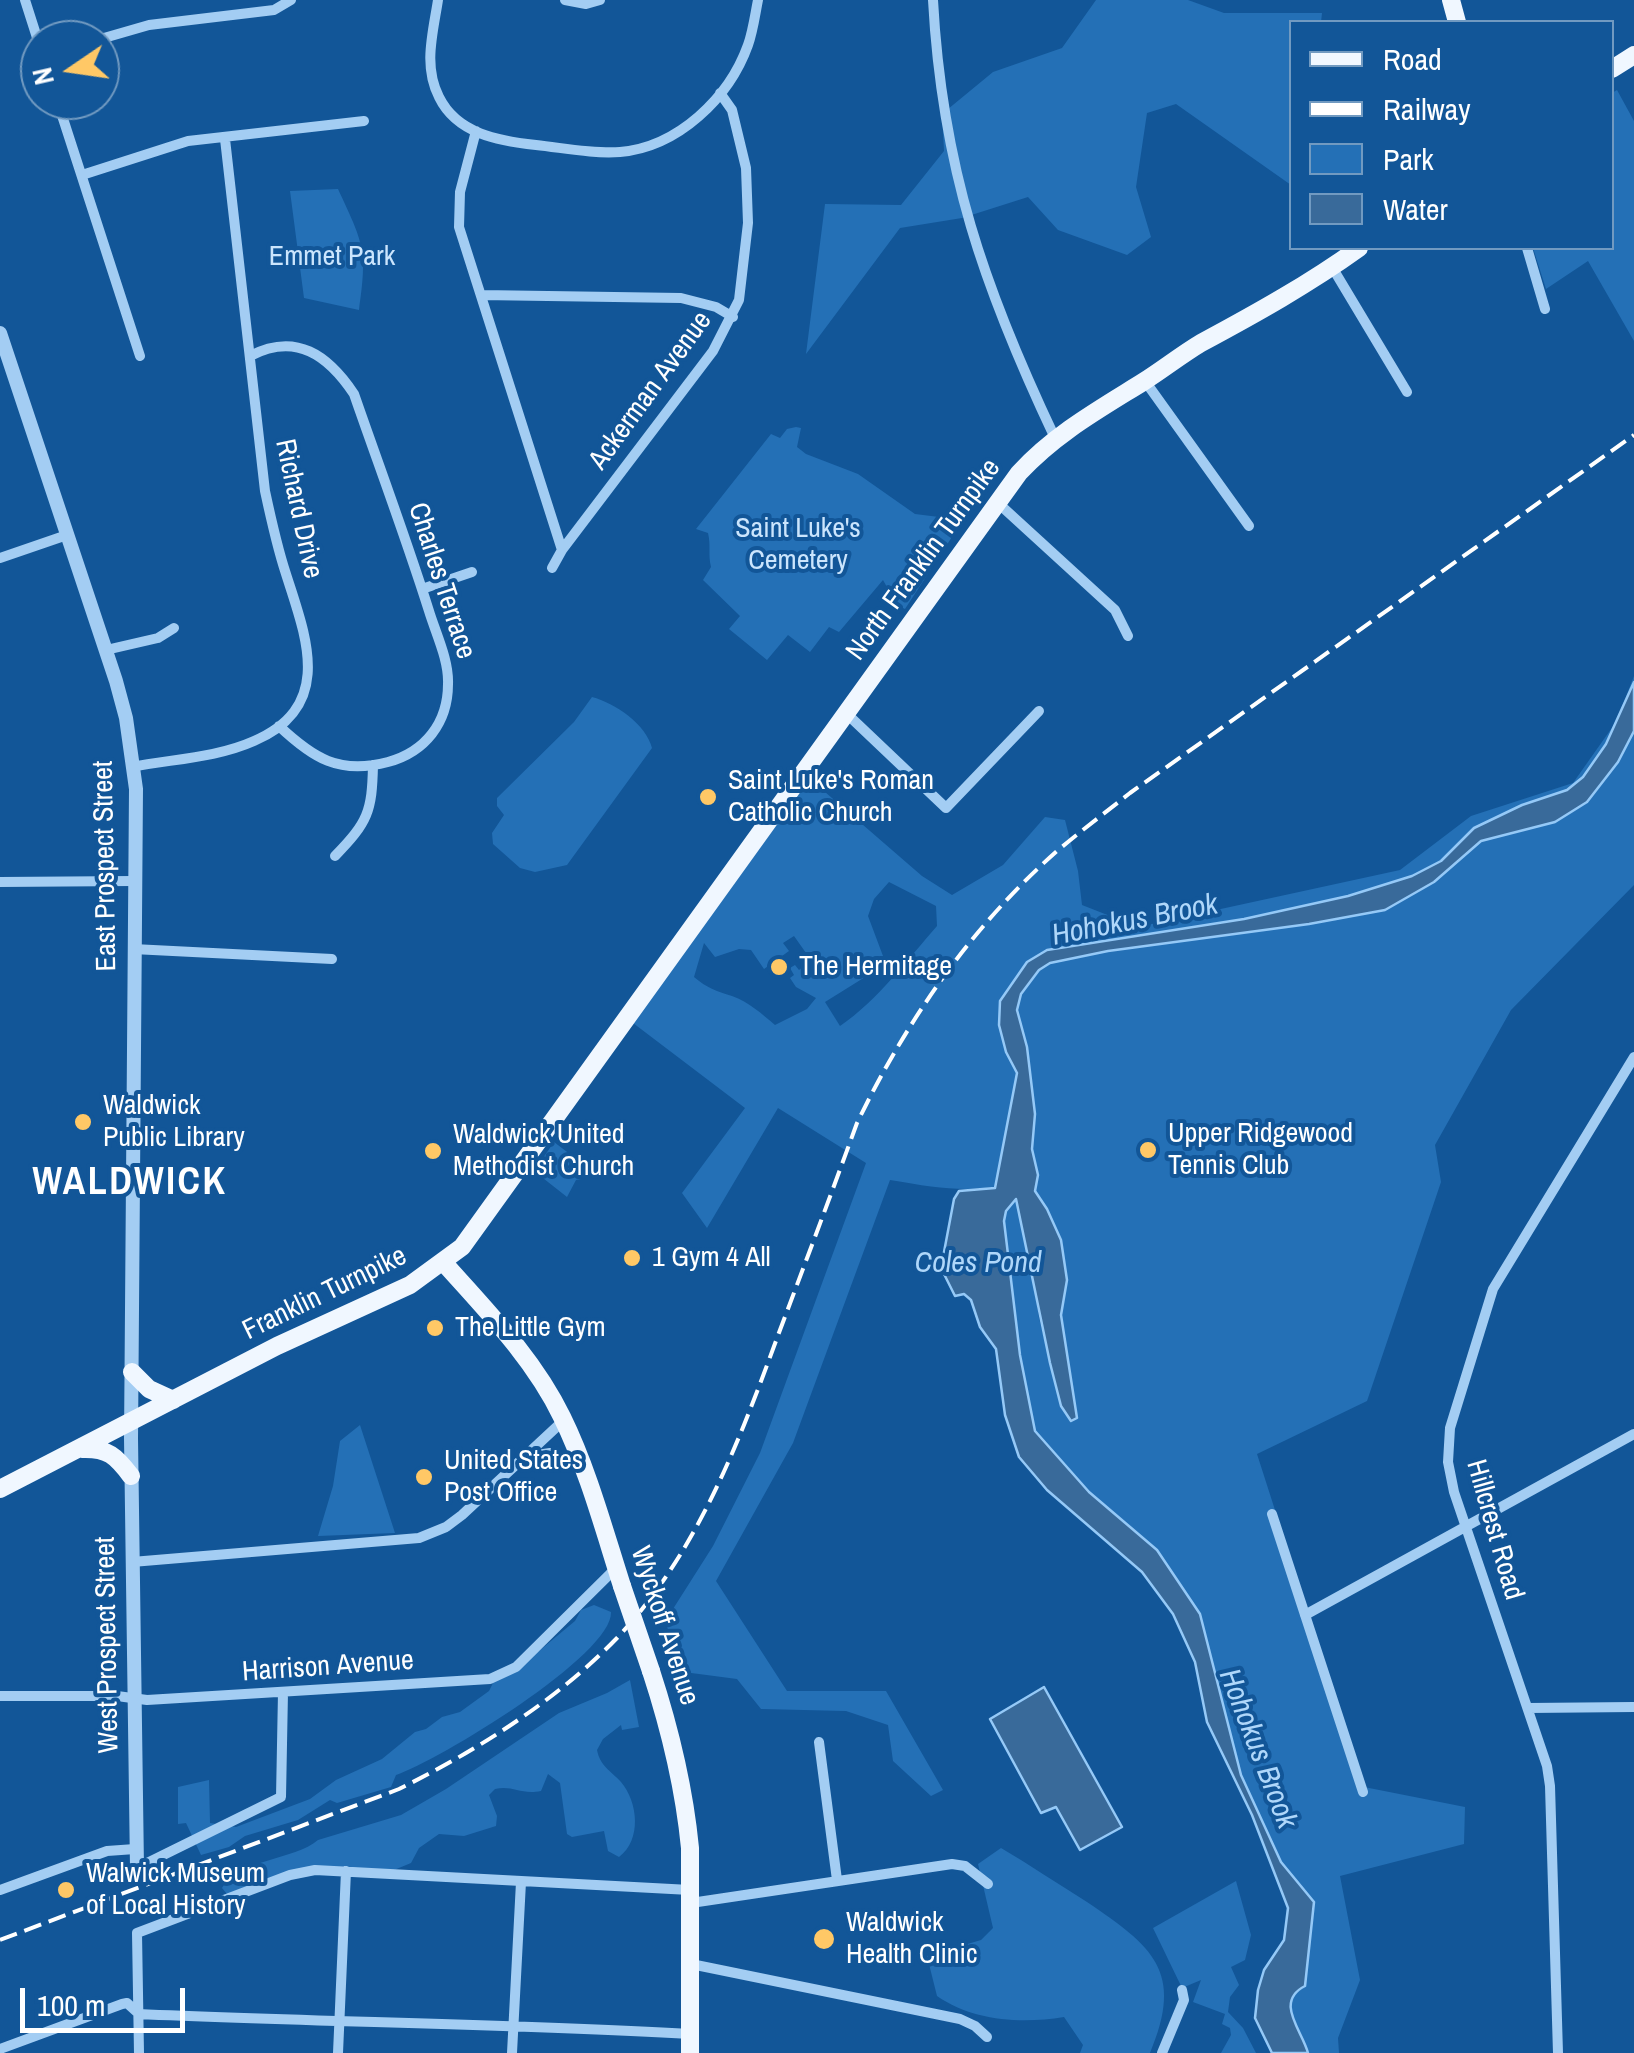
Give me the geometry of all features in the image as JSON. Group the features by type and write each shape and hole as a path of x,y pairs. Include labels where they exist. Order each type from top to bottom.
{"main road":[{"name":"North Franklin Turnpike","path":"634,1011 1020,473 1055,438 1356,250"},
{"name":"Franklin Turnpike","path":"0,1489 279,1346 410,1285 444,1263 462,1247 634,1011"},
{"name":"Wyckoff Avenue","path":"444,1263 530,1364 564,1420 651,1670 683,1784 690,1848 690,2043"},
{"path":"132,1372 149,1389 172,1400"},
{"path":"77,1449 104,1449 114,1454 131,1476"}],"street":[{"path":"120,33 149,25 274,10 291,0"},
{"path":"438,0 430,53 434,84 449,113 460,124 507,142 603,153 644,148 680,131 720,93 744,54 758,0"},
{"path":"565,0 586,4 600,0"},
{"path":"933,0 941,92 969,226 1008,336 1055,438"},
{"name":"Ackerman Avenue","path":"552,568 733,317 744,280 748,196 741,141 732,110 720,93"},
{"path":"64,120 140,356"},
{"path":"82,176 188,141 364,121"},
{"path":"476,131 458,208 463,244 562,550"},
{"name":"Richard Drive","path":"132,766 253,742 279,726 303,695 309,680 304,625 276,540 265,491 225,138"},
{"path":"1528,250 1545,308"},
{"path":"1332,267 1407,392"},
{"path":"481,295 681,298 716,306 733,317"},
{"name":"East Prospect Street","path":"0,333 106,650 126,718 136,789 132,1372"},
{"name":"Charles Terrace","path":"250,356 284,344 320,357 354,394 422,589 449,681 443,715 430,739 391,761 348,766 316,758 279,726"},
{"path":"1146,380 1249,526"},
{"path":"998,503 1115,610 1128,636"},
{"path":"0,558 68,535"},
{"path":"422,589 472,572"},
{"path":"106,650 158,638 174,628"},
{"path":"847,714 946,808 1040,711"},
{"path":"335,856 353,837 370,809 373,765"},
{"path":"0,882 133,881"},
{"path":"133,949 332,959"},
{"name":"Hillcrest Road","path":"1558,2053 1547,1766 1465,1526 1448,1462 1450,1428 1493,1289 1634,1057"},
{"name":"West Prospect Street","path":"132,1372 137,1868"},
{"path":"132,1562 419,1538 446,1526 564,1420"},
{"path":"1305,1614 1634,1434"},
{"path":"525,1458 550,1453 583,1469"},
{"path":"1272,1514 1363,1792"},
{"name":"Harrison Avenue","path":"0,1696 133,1698 475,1681 516,1667 619,1577"},
{"path":"137,1868 281,1797 282,1692"},
{"path":"1528,1708 1634,1707"},
{"path":"819,1742 837,1880"},
{"path":"0,1890 106,1851 135,1849"},
{"path":"139,2053 137,1933 290,1875 316,1870 346,1871 691,1897 952,1864 964,1866 988,1884"},
{"path":"338,2053 346,1871"},
{"path":"512,2053 521,1882"},
{"path":"691,1964 960,2019 987,2037"},
{"path":"1162,2053 1184,2000 1182,1990"},
{"path":"0,2049 127,2003 138,2014 514,2024 690,2043"}],"green space":[{"path":"1096,0 1188,0 1224,13 1322,13 1321,20 1289,20 1289,184 1176,104 1147,113 1136,187 1151,237 1127,255 1058,230 1028,197 962,218 900,228 806,354 825,204 901,205 944,151 942,114 993,72 1062,48"},
{"path":"1617,90 1634,121 1634,341 1588,261 1546,289 1534,250 1614,250"},
{"name":"Emmet Park","path":"338,189 361,247 359,310 304,298 290,191"},
{"name":"Saint Luke's Cemetery","path":"801,428 797,447 806,454 858,474 915,514 963,520 905,609 897,605 883,580 839,632 829,627 810,652 788,635 767,660 729,629 740,616 703,580 711,567 709,537 696,529 771,434 780,438 787,429"},
{"path":"1634,676 1634,885 1511,1010 1435,1145 1441,1182 1367,1401 1257,1454 1364,1787 1465,1807 1464,1844 1340,1876 1360,1980 1338,2038 1339,2053 1308,2053 1291,2015 1290,1999 1305,1986 1314,1902 1281,1862 1241,1775 1200,1614 1157,1550 1089,1492 1035,1431 1020,1355 1004,1221 1006,1211 1016,1199 1061,1406 1076,1417 1061,1315 1067,1280 1061,1240 1035,1191 1037,1177 964,1189 890,1180 793,1443 716,1581 787,1691 886,1691 943,1790 931,1796 893,1761 888,1725 846,1711 761,1709 737,1679 676,1671 666,1620 713,1546 760,1453 866,1163 778,1108 707,1228 682,1193 745,1108 633,1023 810,779 922,876 952,895 1003,865 1045,817 1065,820 1082,905 1138,927 1400,870 1471,816 1573,783 1616,722","holes":["889,882 936,906 937,926 879,992 840,1026 825,1002 886,964 868,916 874,899","794,936 811,960 799,970 795,965 790,968 794,975 790,978 796,987 816,998 807,1009 775,1025 744,1002 694,977 704,943 715,957 739,949 751,950 764,969 789,951 783,943"]},
{"path":"592,697 628,716 652,748 567,865 535,872 520,868 493,844 492,833 504,815 497,806 497,798 574,722"},
{"path":"554,1142 575,1158 567,1167 581,1179 576,1180 567,1197 534,1171"},
{"path":"360,1425 395,1533 318,1536 333,1486 340,1441"},
{"path":"594,1605 611,1612 604,1631 584,1654 483,1729 396,1775 391,1787 337,1803 330,1800 298,1820 201,1855 186,1823 178,1824 178,1787 209,1780 210,1823 236,1827 310,1799 336,1780 382,1759 415,1732 460,1712 489,1691 494,1681 516,1662 539,1651 575,1621 581,1610"},
{"path":"630,1680 639,1727 622,1730 621,1725 603,1739 597,1750 603,1764 627,1790 634,1810 631,1841 619,1857 608,1851 604,1831 572,1837 567,1834 560,1783 548,1774 541,1791 501,1788 489,1795 497,1816 496,1826 464,1836 439,1834 419,1848 411,1863 394,1870 332,1867 227,1894 222,1888 229,1879 252,1866 318,1840 401,1815 559,1713"},
{"path":"1001,1848 1087,1902 1145,1947 1163,1981 1164,2001 1150,2053 1080,2053 1083,2045 1064,2017 998,2018 966,2011 937,1996 927,1956 981,1940 993,1928 978,1864"},
{"path":"1236,1881 1251,1935 1245,1960 1231,1967 1239,1985 1230,1997 1228,2012 1243,2028 1256,2053 1221,2053 1231,2035 1230,2028 1222,2024 1225,2014 1193,2002 1201,1980 1182,1988 1153,1928"}],"water":[{"name":"Coles Pond","path":"1634,682 1634,731 1618,762 1587,802 1555,822 1481,841 1434,882 1385,910 1050,963 1039,970 1021,994 1017,1010 1027,1047 1035,1114 1035,1191 1061,1240 1067,1280 1061,1315 1077,1418 1071,1421 1061,1406 1016,1199 1006,1211 1004,1221 1020,1355 1035,1431 1089,1492 1157,1550 1200,1614 1241,1775 1281,1862 1314,1902 1305,1986 1296,1993 1291,2008 1308,2053 1272,2053 1255,2018 1258,1990 1264,1970 1284,1940 1288,1908 1252,1815 1207,1722 1195,1662 1173,1614 1142,1572 1047,1490 1019,1457 1005,1415 996,1349 980,1327 971,1300 964,1294 955,1296 941,1268 954,1199 959,1191 995,1188 1017,1073 999,1025 1000,1001 1027,962 1047,950 1244,919 1348,896 1412,876 1441,861 1474,828 1522,805 1567,790 1583,777 1606,744"},
{"path":"1044,1687 1122,1827 1080,1850 1056,1807 1041,1813 990,1719"}],"railway":[{"path":"0,1940 399,1789 514,1723 593,1661 646,1604 694,1531 749,1412 857,1123 920,1012 996,911 1057,851 1130,793 1634,435"}],"place":[{"name":"Saint Luke's Roman Catholic Church","path":"708,797"},
{"name":"The Hermitage","path":"779,967"},
{"name":"Waldwick Public Library","path":"83,1122"},
{"name":"Upper Ridgewood Tennis Club","path":"1148,1150"},
{"name":"Waldwick United Methodist Church","path":"433,1151"},
{"name":"1 Gym 4 All","path":"632,1258"},
{"name":"The Little Gym","path":"435,1328"},
{"name":"United States Post Office","path":"424,1477"},
{"name":"Walwick Museum of Local History","path":"66,1890"},
{"name":"Waldwick Health Clinic","path":"824,1939"}],"district":[{"name":"WALDWICK","path":"130,1184"}],"water label":[{"name":"Hohokus Brook","path":"1135,921"},
{"name":"Hohokus Brook","path":"1257,1749"}]}
